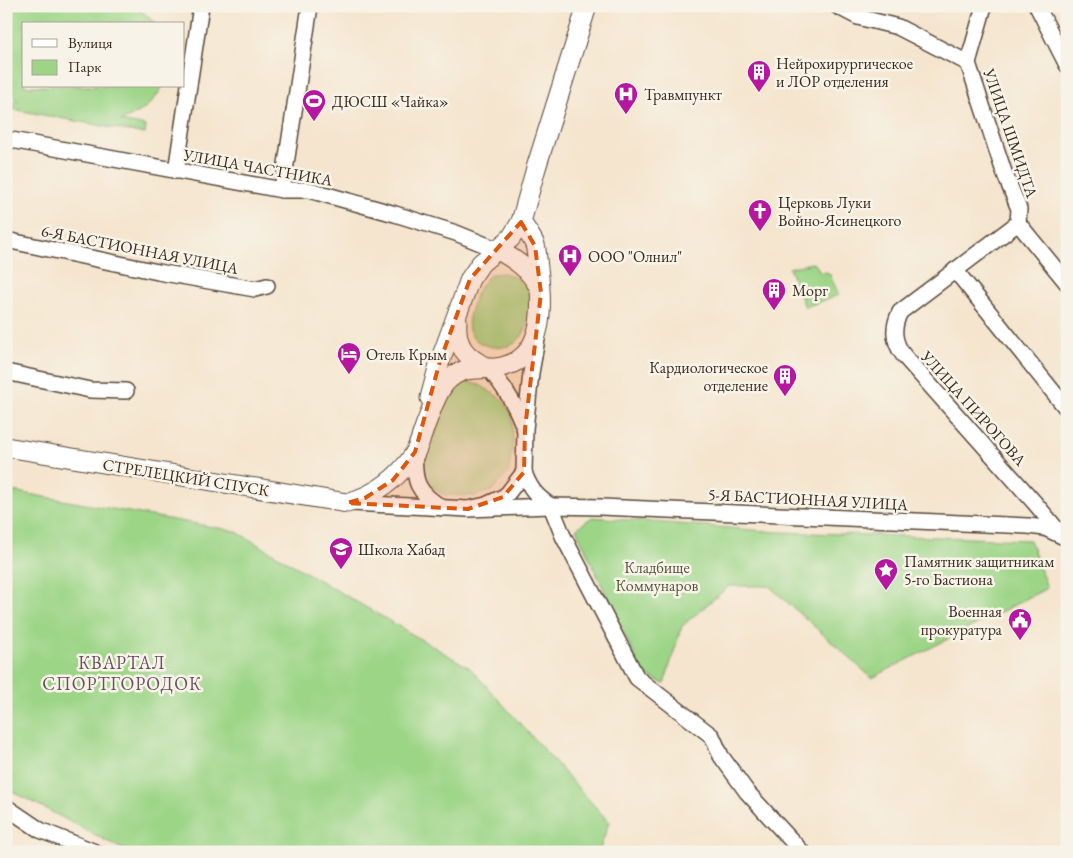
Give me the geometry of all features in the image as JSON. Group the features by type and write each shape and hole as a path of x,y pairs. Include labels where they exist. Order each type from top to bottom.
{"main road":[{"path":"415,452 440,360 475,269 511,238 521,222 586,6"},
{"path":"415,452 437,397 447,382 471,368 506,366 522,356 531,346 539,331 541,293 535,246 521,222"},
{"path":"498,250 519,262 528,270 541,293"},
{"path":"457,314 456,331 461,348 473,360 488,368"},
{"name":"СТРЕЛЕЦКИЙ СПУСК","path":"6,447 346,503 366,498 393,480 415,452"}],"street":[{"path":"176,171 202,6"},
{"path":"282,190 310,6"},
{"path":"836,6 858,17 898,27 968,63"},
{"name":"УЛИЦА ШМИДТА","path":"894,334 896,320 900,312 1018,223 1019,209 1004,172 968,63 984,6"},
{"path":"1037,6 1067,65"},
{"name":"УЛИЦА ЧАСТНИКА","path":"6,139 282,190 309,190 456,233 498,250"},
{"path":"1018,223 1067,283"},
{"name":"6-Я БАСТИОННАЯ УЛИЦА","path":"6,240 158,272 255,288 267,286"},
{"path":"955,270 1067,409"},
{"path":"539,331 531,373 525,429 524,472 529,485 534,493 551,506 563,536 637,678 712,736 720,756 747,792 802,852"},
{"name":"УЛИЦА ПИРОГОВА","path":"894,334 904,356 1034,502 1064,539"},
{"path":"488,368 506,389 525,429"},
{"path":"6,372 90,390 126,391"},
{"path":"415,452 415,479 424,494 444,508"},
{"path":"346,503 468,509 486,505 503,498 524,472"},
{"path":"1028,526 1037,518 1034,502"},
{"name":"5-Я БАСТИОННАЯ УЛИЦА","path":"468,509 551,506 1028,526 1045,528 1064,539"},
{"path":"6,807 40,830 95,852"}],"highlighted area":[{"path":"521,222 535,246 541,293 525,429 524,472 503,497 468,509 347,503 365,498 393,480 415,452 440,361 470,279"}],"green space":[{"path":"14,6 132,6 144,13 154,22 22,22 22,88 162,88 145,108 121,121 146,126 145,134 6,108 6,100 18,101 6,89 6,16"},
{"path":"812,263 816,265 820,273 829,273 839,295 805,307 789,268"},
{"path":"505,273 521,281 527,288 530,299 528,320 523,334 517,341 505,346 491,347 478,342 473,337 468,326 469,319 475,296 482,284 492,274"},
{"path":"464,381 480,385 500,398 504,401 512,415 513,443 508,473 491,491 474,496 444,495 433,488 423,475 423,460 440,405 447,393"},
{"path":"6,490 235,531 470,668 609,822 599,852 128,852 6,788"},
{"name":"Кладбище Коммунаров","path":"592,517 778,532 1030,540 1047,588 872,678 769,586 729,586 682,626 664,684 642,673 576,529"}],"place":[{"name":"Нейрохирургическое и ЛОР отделения","path":"759,93"},
{"name":"Травмпункт","path":"626,115"},
{"name":"ДЮСШ «Чайка»","path":"314,122"},
{"name":"Церковь Луки Войно-Ясинецкого","path":"760,232"},
{"name":"ООО \"Олнил\"","path":"570,277"},
{"name":"Морг","path":"774,311"},
{"name":"Отель Крым","path":"349,375"},
{"name":"Кардиологическое отделение","path":"785,397"},
{"name":"Школа Хабад","path":"341,570"},
{"name":"Памятник защитникам 5-го Бастиона","path":"886,591"},
{"name":"Военная прокуратура","path":"1020,641"}],"district":[{"name":"КВАРТАЛ СПОРТГОРОДОК","path":"122,673"}]}
